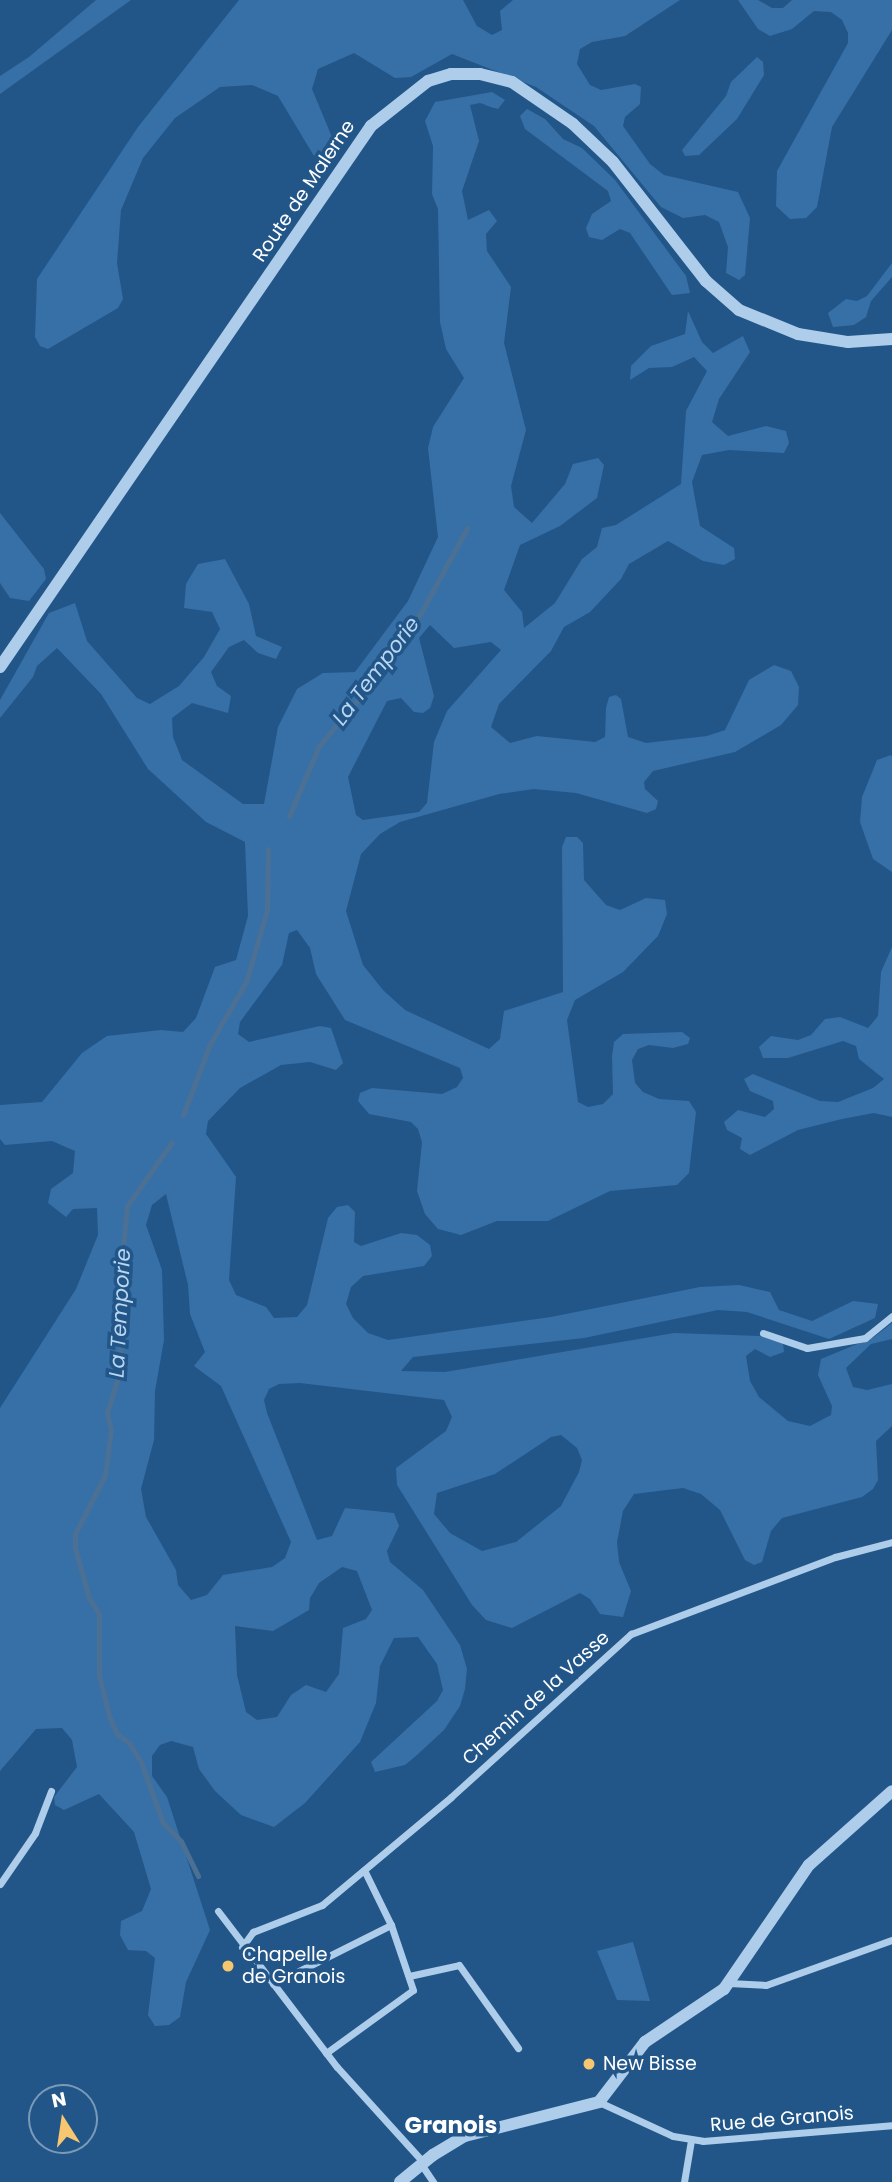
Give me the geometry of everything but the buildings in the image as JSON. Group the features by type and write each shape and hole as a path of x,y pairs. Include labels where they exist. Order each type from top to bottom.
{"street":[{"name":"Route de Malerne","path":"0,667 371,126 428,81 480,74 512,82 540,100 613,162 685,257 739,310 798,334 848,342 892,339"},
{"path":"764,1333 807,1348 865,1338 892,1316"},
{"name":"Chemin de la Vasse","path":"242,1947 253,1932 322,1905 631,1634 810,1566 892,1542"},
{"path":"0,1884 35,1833 51,1791"},
{"path":"400,2182 422,2163 470,2134 599,2102 645,2042 729,1983 809,1865 892,1791"},
{"path":"326,2053 410,1994 413,1988 391,1925 364,1870"},
{"path":"218,1911 242,1947 326,2053 422,2163 433,2182"},
{"path":"273,1984 391,1925"},
{"path":"729,1983 766,1985 892,1940"},
{"path":"409,1976 458,1965 518,2048"},
{"name":"Rue de Granois","path":"599,2102 673,2136 691,2140 892,2125"},
{"path":"684,2182 691,2140"}],"shaded area":[{"path":"96,0 131,0 0,94 0,76 29,57"},
{"path":"239,0 463,0 477,26 492,35 502,30 500,11 513,0 680,0 625,36 592,42 580,49 577,64 590,85 601,90 635,84 641,87 640,104 625,117 623,126 650,164 664,175 738,192 750,218 745,275 739,280 726,273 728,247 719,222 705,215 683,218 661,207 594,126 536,87 452,54 411,77 395,78 354,53 318,69 312,89 334,142 329,154 321,159 314,156 278,96 252,85 220,87 175,118 143,158 121,210 117,263 123,299 118,308 48,349 40,346 35,337 37,279 138,127"},
{"path":"738,0 758,0 772,8 783,8 792,0 892,0 892,30 832,127 817,207 806,218 790,219 776,206 777,171 848,43 848,33 842,20 831,12 814,11 792,29 770,36 758,29"},
{"path":"757,57 763,62 764,75 737,119 699,155 685,156 682,150 726,96 731,82"},
{"path":"492,92 505,100 498,109 480,103 470,105 479,141 462,191 468,220 489,210 497,221 486,234 487,251 511,287 504,343 526,430 511,486 514,507 532,523 565,484 573,464 598,458 604,465 597,498 560,526 520,545 504,590 522,612 524,628 555,603 582,559 597,547 602,528 616,525 681,484 686,411 707,371 694,357 672,367 649,368 630,380 631,366 651,346 685,334 688,311 702,342 713,353 743,336 750,352 719,399 712,422 728,436 766,426 786,431 789,443 784,453 729,450 702,455 692,482 700,526 734,548 735,559 724,565 703,561 668,541 629,564 621,579 590,612 564,627 551,651 499,704 491,727 510,743 537,736 595,742 605,737 606,708 609,697 616,695 621,699 628,737 646,743 707,736 725,730 749,680 774,665 791,671 799,687 798,705 781,725 735,752 653,771 644,782 645,789 658,801 656,809 647,813 576,793 534,789 499,794 400,822 380,834 361,854 346,911 363,965 383,990 405,1010 489,1049 500,1039 504,1011 563,992 562,847 566,837 577,837 583,843 584,880 606,905 620,910 646,898 665,900 667,914 658,936 623,972 575,1000 567,1020 578,1102 588,1107 603,1104 613,1094 614,1042 623,1034 682,1032 690,1038 688,1044 673,1048 649,1045 638,1049 632,1060 635,1083 643,1092 659,1099 689,1101 696,1112 689,1173 677,1185 610,1191 548,1221 497,1221 461,1235 438,1229 425,1214 417,1191 422,1142 418,1129 411,1122 369,1114 358,1101 360,1093 372,1088 442,1094 457,1087 463,1078 460,1068 345,1020 316,974 310,948 297,930 289,933 282,965 240,1022 238,1034 249,1042 320,1026 331,1028 343,1063 336,1070 310,1062 281,1065 240,1088 208,1121 206,1134 236,1177 229,1280 236,1295 266,1307 274,1318 297,1317 307,1305 328,1218 337,1207 348,1205 355,1212 354,1242 361,1246 401,1233 417,1235 430,1245 432,1256 424,1266 363,1276 351,1287 346,1304 353,1318 368,1333 388,1340 551,1317 700,1287 739,1285 770,1292 779,1310 812,1321 853,1301 878,1304 875,1318 829,1339 747,1312 718,1310 584,1338 413,1357 401,1371 445,1372 674,1333 760,1336 783,1343 784,1352 770,1357 755,1349 746,1356 750,1381 759,1397 788,1421 810,1426 831,1415 832,1406 818,1375 821,1359 874,1337 892,1323 892,1339 871,1344 846,1368 853,1387 867,1390 892,1384 892,1426 876,1441 878,1480 873,1489 862,1497 782,1518 771,1531 762,1562 754,1565 745,1560 720,1510 701,1494 683,1488 634,1494 623,1511 617,1542 619,1562 631,1591 623,1617 600,1614 590,1599 580,1593 512,1628 486,1620 472,1605 397,1485 396,1468 446,1431 452,1417 444,1400 300,1383 279,1384 269,1389 264,1400 267,1413 317,1540 332,1536 345,1508 394,1513 399,1526 387,1551 390,1562 423,1590 460,1645 467,1669 465,1689 460,1706 444,1730 417,1755 405,1765 375,1772 371,1762 437,1701 443,1690 437,1664 418,1637 394,1638 380,1666 376,1703 360,1742 305,1803 274,1827 241,1815 215,1791 199,1769 193,1747 171,1741 160,1745 152,1756 152,1776 167,1797 210,1930 186,1982 180,2017 169,2025 155,2026 148,2015 155,1958 146,1951 128,1950 120,1935 121,1921 142,1911 151,1889 134,1832 99,1794 64,1810 55,1805 54,1797 77,1767 72,1740 62,1728 36,1729 0,1771 0,1408 76,1289 98,1235 97,1208 73,1209 66,1217 48,1203 51,1189 73,1173 75,1151 52,1141 5,1145 0,1139 0,1105 42,1102 82,1053 107,1036 161,1030 183,1032 196,1018 215,967 236,960 248,916 245,842 206,822 148,769 101,694 57,648 37,666 33,677 0,718 0,700 49,613 75,603 87,641 137,698 150,704 179,686 204,657 220,629 212,612 184,608 186,584 198,564 225,559 249,604 256,636 282,647 276,659 258,653 244,640 229,647 211,672 217,686 231,696 228,713 192,703 172,718 173,737 182,760 243,804 264,804 278,727 297,689 323,673 355,672 408,601 438,537 428,448 433,427 464,378 446,349 440,322 438,209 432,194 433,146 425,121 435,102","holes":["430,625 454,648 491,642 501,650 447,711 434,742 427,803 419,812 363,820 356,815 348,777 387,701 401,698 414,712 423,713 430,708 434,696 419,638","166,1194 188,1285 190,1314 205,1352 194,1366 221,1386 291,1542 285,1558 272,1567 223,1575 207,1595 191,1600 178,1585 176,1570 146,1517 141,1489 154,1440 155,1391 164,1340 162,1270 146,1225 152,1205","561,1435 577,1448 582,1460 579,1472 561,1506 516,1542 482,1551 450,1533 434,1514 437,1493 495,1474 551,1437","342,1567 357,1571 372,1610 366,1619 343,1628 339,1674 326,1692 306,1685 291,1695 277,1717 257,1720 246,1712 237,1675 235,1626 273,1631 309,1610 310,1598 319,1583"]},
{"path":"527,109 545,119 563,139 582,148 615,180 686,276 690,293 672,295 630,233 620,229 602,240 589,237 586,228 592,214 611,201 608,191 525,129 520,116"},
{"path":"892,263 892,277 871,301 866,317 854,325 833,327 828,313 846,299 857,301 867,296"},
{"path":"0,513 44,569 46,579 29,601 10,598 0,583"},
{"path":"891,755 892,872 873,859 860,822 862,797 877,760"},
{"path":"892,947 892,1117 874,1113 842,1119 798,1130 750,1155 740,1149 742,1138 727,1130 724,1122 738,1110 765,1117 774,1109 773,1101 750,1091 744,1079 753,1074 820,1101 838,1102 873,1088 884,1079 859,1059 856,1046 843,1041 788,1058 763,1058 759,1047 771,1036 798,1040 811,1035 825,1019 840,1017 868,1028 878,1016 881,972"},
{"path":"633,1942 650,2001 617,2000 597,1951"}],"waterway":[{"name":"La Temporie","path":"289,816 319,746 380,673 422,611 467,528"},
{"name":"La Temporie","path":"183,1115 210,1044 246,982 267,910 268,849"},
{"name":"La Temporie","path":"172,1142 127,1206 121,1266 120,1371 107,1413 111,1429 105,1475 75,1534 75,1548 89,1598 99,1614 99,1675 109,1716 117,1734 129,1743 141,1762 163,1823 181,1841 198,1876"}],"place":[{"name":"Chapelle de Granois","path":"228,1966"},
{"name":"New Bisse","path":"589,2064"}],"district":[{"name":"Granois","path":"451,2125"}]}
